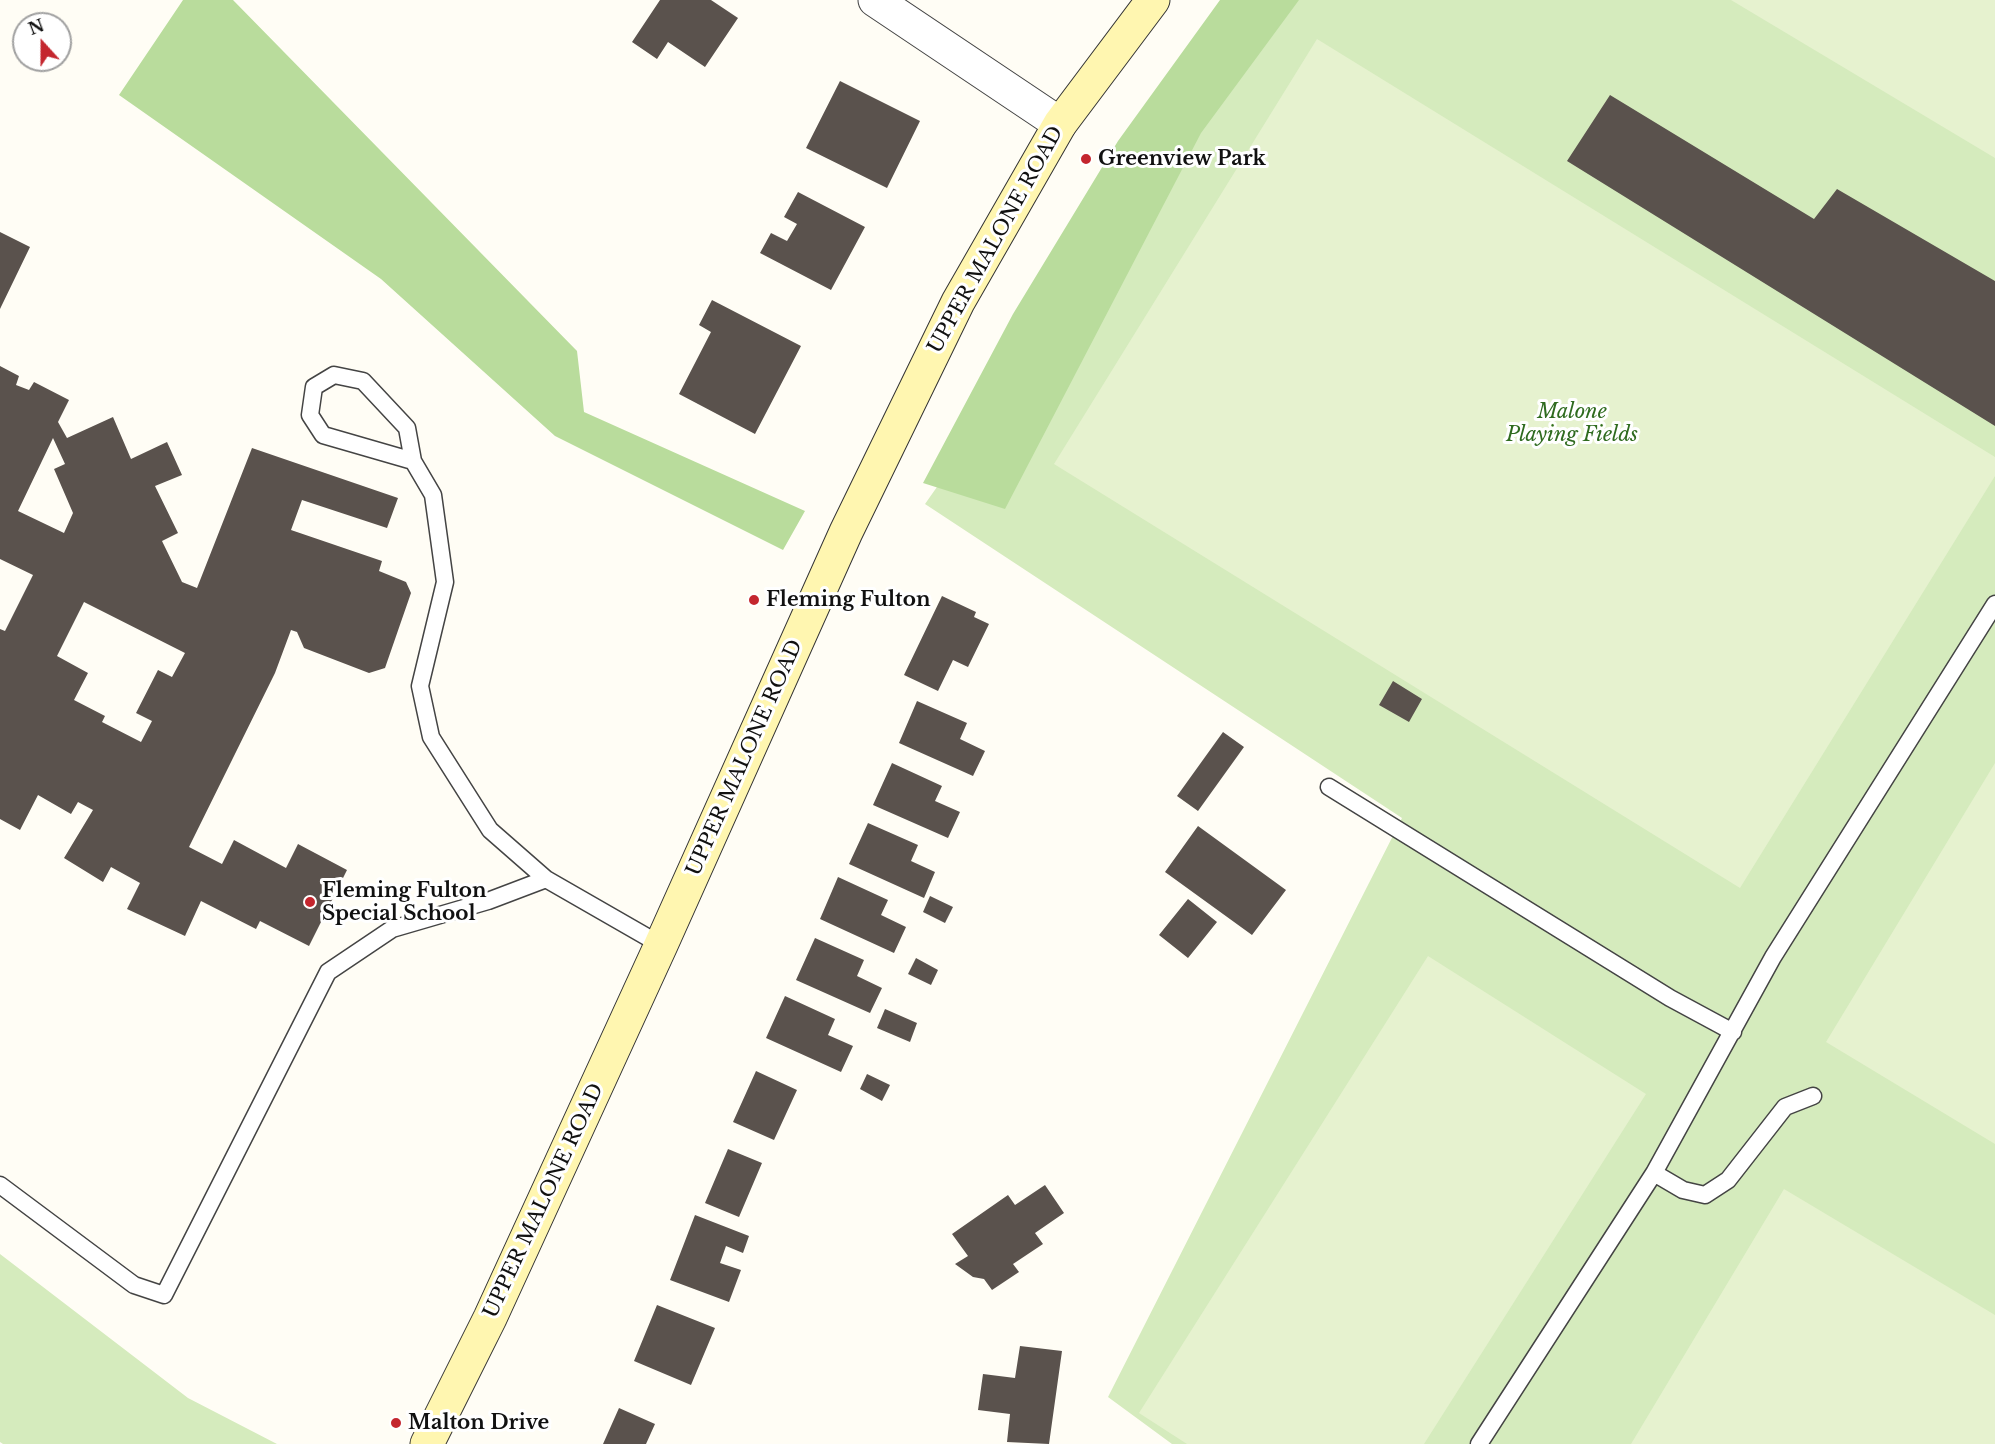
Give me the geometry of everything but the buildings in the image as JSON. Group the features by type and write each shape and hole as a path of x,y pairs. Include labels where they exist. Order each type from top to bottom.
{"main road":[{"name":"UPPER MALONE ROAD","path":"428,1444 490,1318 662,945 846,532 957,302 1060,124 1154,0"}],"street":[{"path":"875,0 1060,124"}],"lane":[{"path":"413,461 323,435 310,415 314,387 334,375 363,381 407,428 413,461 433,495 445,582 420,686 431,737 490,831 546,879 662,945"},
{"path":"1479,1444 1654,1173 1780,947 1995,604"},
{"path":"1329,787 1670,998 1733,1032"},
{"path":"0,1185 134,1285 164,1295 328,972 392,929 488,901 546,879"},
{"path":"1654,1173 1683,1190 1704,1195 1728,1180 1785,1107 1813,1096"}],"green space":[{"path":"183,0 233,0 577,351 584,412 805,511 783,550 555,436 381,279 119,95"},
{"path":"1220,0 1299,0 1201,133 1005,509 923,483 1013,314 1118,141"},
{"name":"Malone Playing Fields","path":"1279,0 1995,0 1995,1444 1172,1444 1108,1397 1402,818 925,504"},
{"path":"1731,0 1995,0 1995,158"},
{"path":"1317,39 1995,457 1995,476 1740,888 1054,464"},
{"path":"1995,763 1995,1144 1826,1042"},
{"path":"1428,956 1646,1094 1424,1444 1187,1444 1139,1413"},
{"path":"1784,1189 1995,1315 1995,1444 1631,1444"},
{"path":"0,1254 188,1398 277,1444 3,1444 0,1442"}],"place":[{"name":"Greenview Park","path":"1086,159"},
{"name":"Fleming Fulton","path":"754,600"},
{"name":"Fleming Fulton Special School","path":"310,902"},
{"name":"Malton Drive","path":"396,1423"}]}
